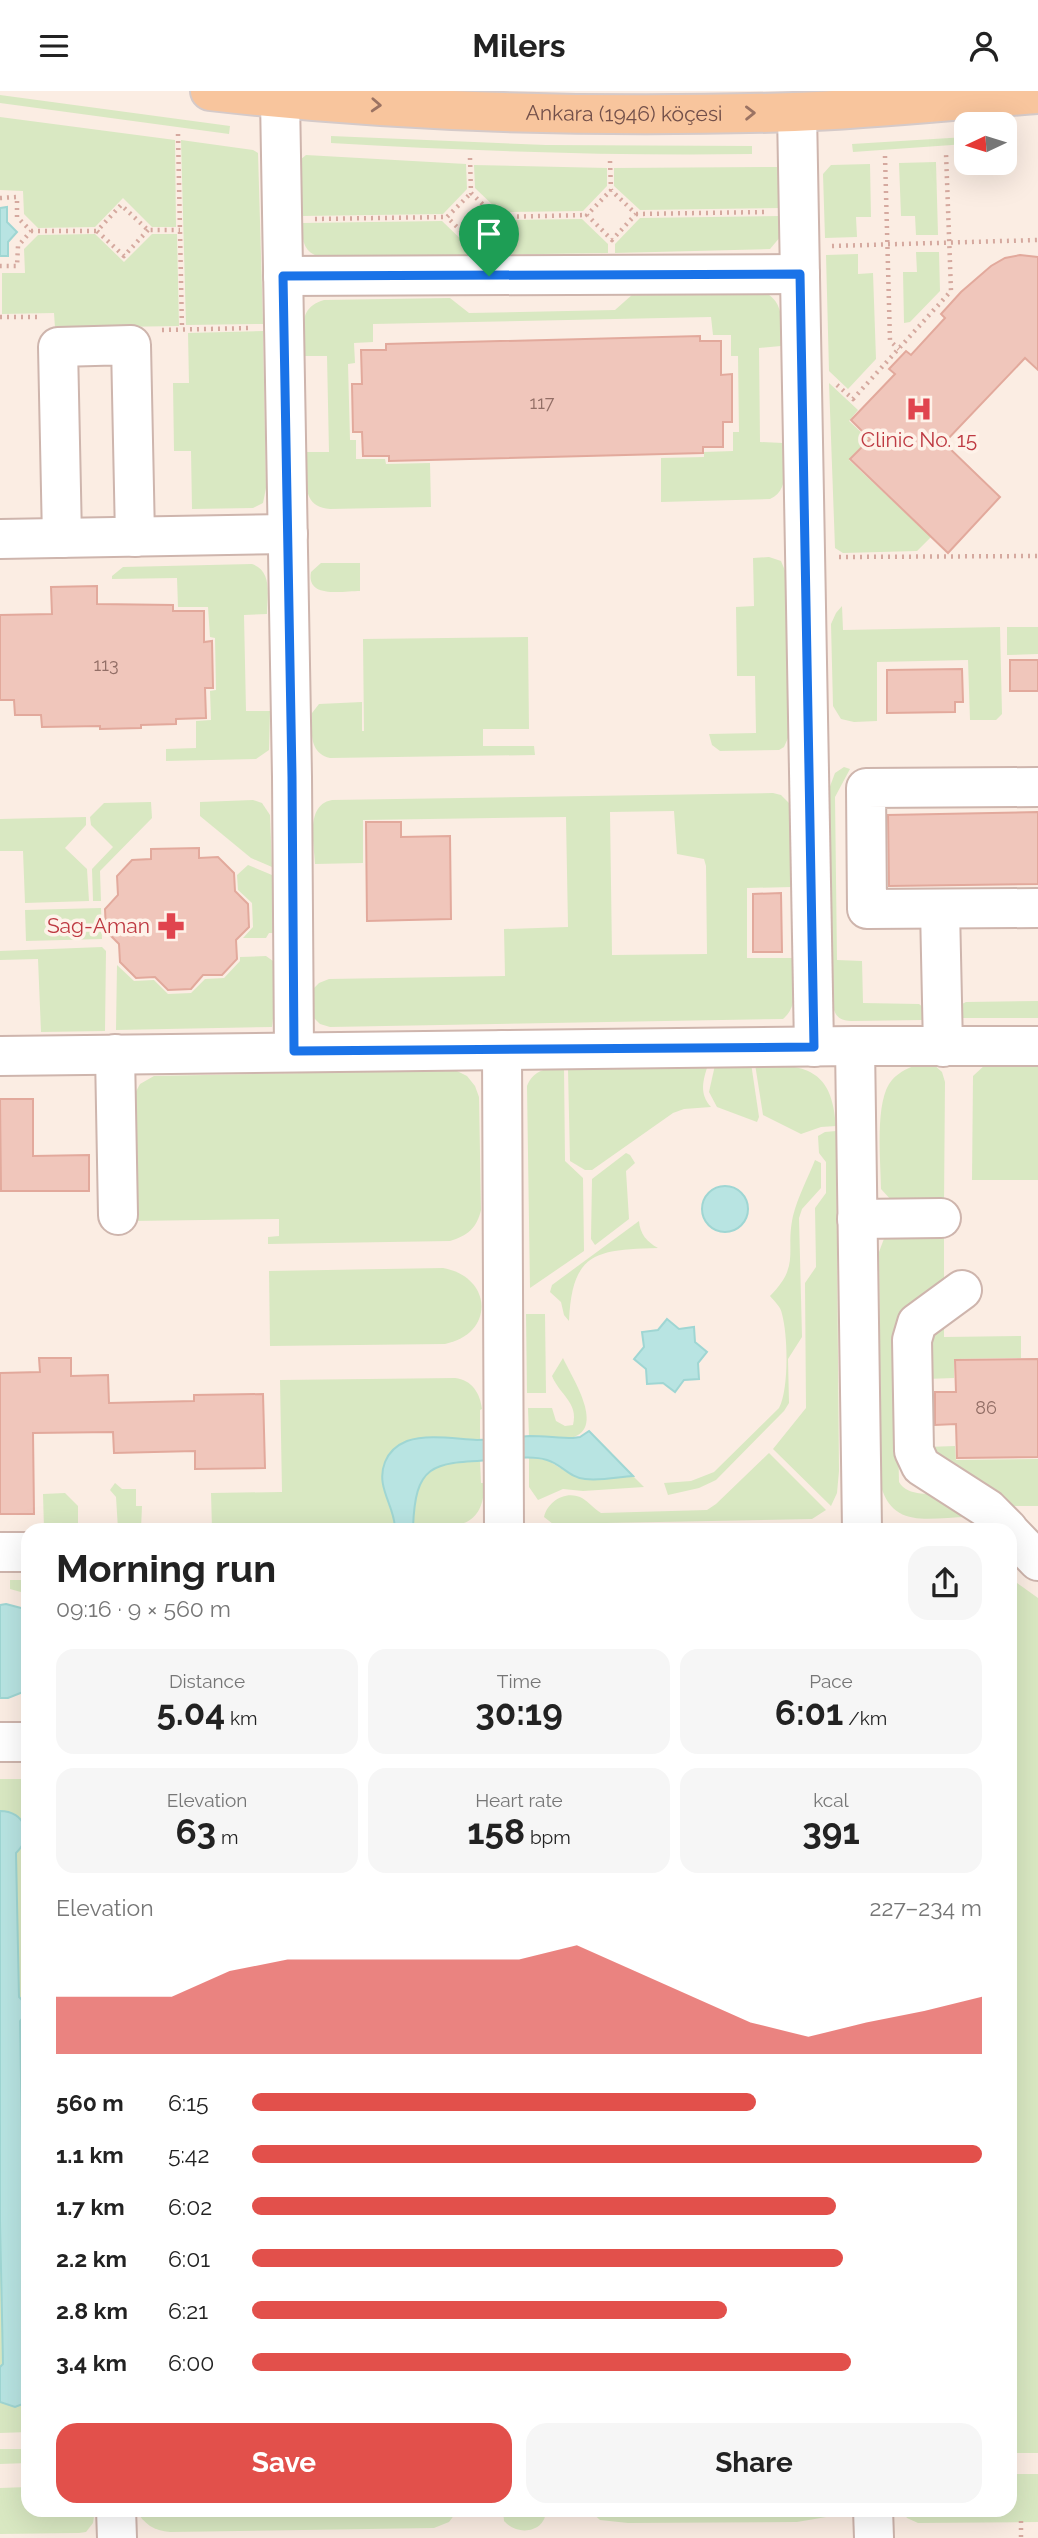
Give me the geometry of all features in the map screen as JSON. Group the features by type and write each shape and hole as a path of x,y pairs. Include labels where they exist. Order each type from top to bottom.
{"main road":[{"name":"Ankara (1946) köçesi","path":"210,91 280,99 522,113 652,115 797,111 1038,95"}],"street":[{"path":"280,99 294,1051"},
{"path":"797,111 814,1047"},
{"path":"283,276 800,274"},
{"path":"62,538 58,347 131,345 135,537"},
{"path":"0,539 288,534"},
{"path":"1038,787 866,788 867,909 1038,908"},
{"path":"940,909 943,1047"},
{"path":"855,1046 862,1523"},
{"path":"0,1056 294,1051 1038,1046"},
{"path":"502,1050 504,1523"},
{"path":"115,1054 118,1215"},
{"path":"858,1219 942,1218"},
{"path":"962,1290 917,1323 912,1340 914,1451 921,1466 988,1509 1002,1523"},
{"path":"0,1552 21,1552"},
{"path":"0,1742 21,1742"},
{"path":"116,2517 117,2538"},
{"path":"873,2517 874,2538"}],"path":[{"path":"178,134 182,329"},
{"path":"853,400 951,291 946,153"},
{"path":"885,156 890,341 899,349"},
{"path":"470,157 471,193 496,217"},
{"path":"610,161 611,190 636,214 780,212"},
{"path":"447,217 472,242 496,217 587,215 611,190"},
{"path":"314,219 447,217 471,193"},
{"path":"0,198 17,197 17,217 32,231 97,231 124,256 148,230"},
{"path":"97,231 121,205 148,230 180,230"},
{"path":"587,215 612,240 636,214"},
{"path":"0,266 18,266 18,246 32,231"},
{"path":"825,247 1038,240"},
{"path":"835,554 845,557 1038,556"},
{"path":"1021,2521 1021,2538"}],"green space":[{"path":"0,95 230,126 229,134 0,103"},
{"path":"0,117 175,140 176,227 152,227 123,198 95,227 38,228 24,214 23,191 0,190"},
{"path":"331,136 546,145 752,146 752,154 594,154 436,148 331,143"},
{"path":"954,138 954,145 853,152 852,144"},
{"path":"181,140 253,150 258,153 263,324 186,325"},
{"path":"306,155 466,164 467,189 443,214 302,216 300,160"},
{"path":"936,162 938,235 916,235 915,216 901,216 899,163"},
{"path":"870,164 871,217 856,217 857,237 825,238 823,174 831,165"},
{"path":"474,165 607,168 607,186 583,211 500,212 475,188"},
{"path":"779,167 780,208 640,210 614,186 614,168"},
{"path":"780,216 781,236 770,249 615,253 615,244 640,218"},
{"path":"582,219 608,244 608,253 476,255 476,247 501,220"},
{"path":"442,221 468,246 468,255 321,257 307,249 302,235 302,223"},
{"path":"95,234 124,262 152,234 177,234 179,326 55,328 54,313 2,314 2,273 25,273 24,249 38,235"},
{"path":"916,252 939,252 940,291 910,322 904,323 903,272 917,272"},
{"path":"858,254 858,274 873,273 876,359 848,389 829,371 826,255"},
{"path":"766,293 777,303 782,324 781,346 759,348 760,442 783,443 785,467 781,489 770,499 661,502 661,458 704,457 704,452 733,451 733,432 739,432 738,356 731,356 731,335 713,335 711,317 373,324 373,342 354,343 355,363 348,364 350,440 356,440 356,459 385,459 386,464 430,463 431,507 330,509 313,503 309,496 306,452 329,452 327,356 304,356 303,330 305,315 309,309 324,300 450,298 469,313 615,310 633,294"},
{"path":"263,331 266,488 263,503 253,508 192,509 191,451 174,451 173,383 189,383 188,333"},
{"path":"829,383 858,410 849,421 868,439 849,460 931,537 917,551 843,553 835,548"},
{"path":"769,557 781,561 786,573 788,738 784,747 779,750 720,751 712,745 709,734 756,733 755,676 737,676 736,607 754,606 753,558"},
{"path":"321,563 360,563 360,591 327,592 314,586 311,572"},
{"path":"252,564 259,567 266,578 268,600 267,614 244,615 246,711 270,711 269,750 256,759 166,761 166,749 196,748 196,721 211,720 210,691 216,690 215,638 210,637 208,607 178,607 177,578 112,579 112,576 123,567"},
{"path":"842,606 843,630 1000,627 1002,714 996,720 970,720 968,660 877,662 877,721 854,722 841,719 833,706 831,624"},
{"path":"1007,627 1038,627 1038,654 1007,655"},
{"path":"528,637 529,729 483,729 483,746 534,746 535,755 330,758 315,746 312,713 319,704 362,702 364,731 363,639"},
{"path":"844,767 850,769 835,797 837,960 862,961 863,1003 919,1004 924,1008 922,1020 851,1021 837,1016 833,1007 829,789 835,773"},
{"path":"781,795 790,804 792,887 747,888 747,958 794,958 795,991 792,1006 783,1019 330,1027 320,1024 313,1017 312,990 329,979 505,976 504,929 568,927 566,817 363,820 363,863 315,864 314,817 323,803 332,800","holes":["674,811 677,854 704,859 707,954 612,955 610,812"]},
{"path":"253,800 262,803 270,815 272,867 251,858 200,816 200,802"},
{"path":"151,802 152,818 100,871 101,901 93,901 92,869 113,847 91,825 90,817 104,803"},
{"path":"86,817 86,825 65,848 87,869 89,901 25,903 23,851 0,851 0,819"},
{"path":"248,865 272,875 273,933 269,933 266,938 243,938 253,927 252,903 238,890 237,875"},
{"path":"101,908 102,939 26,941 25,910"},
{"path":"102,947 106,951 105,1031 41,1032 38,959 0,960 0,951"},
{"path":"266,956 273,961 275,1002 272,1027 116,1030 117,965 134,981 154,980 168,994 191,993 205,979 224,978 240,961 240,957"},
{"path":"1038,1001 1038,1018 961,1018 960,1005 966,1002"},
{"path":"751,1063 759,1117 757,1122 717,1107 709,1092 715,1065"},
{"path":"1038,1063 1038,1180 972,1180 973,1076 986,1064"},
{"path":"755,1064 789,1066 813,1074 829,1092 836,1126 821,1127 801,1134 763,1115"},
{"path":"920,1064 933,1064 942,1072 945,1082 944,1204 893,1202 881,1189 880,1132 886,1089 898,1074"},
{"path":"708,1065 703,1092 711,1107 684,1109 673,1113 592,1170 585,1170 570,1161 568,1069"},
{"path":"564,1066 565,1161 583,1178 584,1251 530,1288 527,1086 538,1073"},
{"path":"455,1070 467,1076 479,1097 481,1210 474,1226 461,1237 450,1241 268,1244 268,1237 279,1236 279,1219 132,1221 132,1099 140,1084 154,1076"},
{"path":"836,1131 839,1471 837,1493 831,1506 773,1449 806,1408 805,1283 816,1267 815,1208 826,1193 826,1162 819,1153 818,1136"},
{"path":"626,1153 635,1163 626,1171 629,1219 595,1245 591,1239 592,1179"},
{"path":"815,1160 821,1163 821,1188 802,1209 799,1218 802,1337 788,1359 789,1403 716,1480 699,1488 668,1495 664,1483 691,1481 714,1472 779,1408 786,1376 785,1335 781,1311 770,1296 780,1285 789,1267 793,1216"},
{"path":"639,1221 645,1237 658,1248 619,1250 592,1259 582,1268 576,1280 569,1321 564,1315 561,1302 550,1292 552,1285"},
{"path":"944,1232 944,1283 896,1351 899,1482 908,1490 946,1498 968,1517 928,1519 904,1515 895,1509 887,1500 881,1486 879,1252 885,1236"},
{"path":"443,1268 459,1273 471,1282 479,1293 480,1318 473,1329 461,1338 445,1344 270,1346 269,1271"},
{"path":"526,1314 545,1314 546,1393 527,1393"},
{"path":"944,1321 944,1337 1021,1336 1021,1358 954,1359 954,1378 926,1379 925,1333"},
{"path":"563,1358 583,1400 586,1423 583,1431 570,1438 529,1436 528,1408 552,1408 556,1421 565,1426 573,1425 571,1405 552,1376"},
{"path":"461,1379 474,1388 479,1398 482,1409 480,1440 422,1438 384,1464 384,1484 394,1523 212,1523 211,1493 282,1492 280,1380"},
{"path":"955,1446 956,1460 1038,1459 1038,1506 1012,1506 927,1447"},
{"path":"769,1453 826,1510 812,1519 552,1523 544,1517 549,1506 570,1495 582,1498 601,1513 707,1510"},
{"path":"529,1458 547,1460 575,1477 586,1479 633,1476 644,1487 583,1491 563,1489 538,1500 529,1487"},
{"path":"480,1460 481,1483 484,1483 479,1511 472,1519 463,1523 413,1523 416,1495 426,1475 435,1468 461,1461"},
{"path":"115,1483 122,1489 136,1489 136,1506 142,1506 141,1523 118,1523 116,1497 110,1490"},
{"path":"65,1493 78,1506 78,1523 44,1523 43,1494"},
{"path":"10,1580 21,1580 21,1592 10,1589"},
{"path":"1017,1583 1038,1598 1038,2453 1017,2453"},
{"path":"0,1779 21,1779 21,2105 0,2106"},
{"path":"0,2122 21,2122 21,2432 0,2433"},
{"path":"0,2449 21,2449 21,2463 0,2464"},
{"path":"1017,2474 1038,2474 1038,2522 918,2523 907,2518 1017,2517"},
{"path":"21,2487 21,2517 94,2517 93,2523 86,2532 79,2533 0,2534 0,2488"},
{"path":"141,2517 453,2517 449,2522 434,2528 170,2532 150,2526"},
{"path":"504,2517 545,2517 530,2530 516,2529 504,2521"},
{"path":"597,2517 826,2517 797,2522 628,2523 600,2520"}],"water":[{"path":"7,207 7,222 17,232 8,242 8,256 0,256 0,208"},
{"path":"725,1186 741,1193 748,1209 741,1225 725,1232 709,1225 702,1209 709,1193"},
{"path":"667,1319 679,1329 694,1327 695,1342 707,1352 698,1363 699,1379 684,1380 675,1392 663,1383 647,1384 646,1369 634,1359 644,1347 642,1332 658,1330"},
{"path":"589,1431 633,1476 597,1480 580,1478 552,1462 534,1458 442,1465 423,1479 418,1490 414,1523 394,1523 382,1480 385,1462 394,1449 403,1443 433,1437 490,1440 530,1436 580,1437"},
{"path":"0,1605 21,1608 21,1693 8,1698 0,1698"},
{"path":"0,1811 16,1815 21,1820 21,1847 16,1853 21,1999 21,2405 15,2407 0,2402 0,2367 3,2364 0,2221"}],"building":[{"name":"Clinic No. 15","path":"1020,255 1038,257 1038,370 1025,358 944,443 1000,497 948,553 850,459 870,439 851,420 895,374 889,369 906,351 911,355 945,318 941,314 961,292 991,266 1005,258"},
{"path":"700,336 700,341 721,341 721,375 732,374 732,422 723,422 723,447 703,447 703,453 389,461 389,456 363,456 362,432 353,432 352,384 362,384 361,350 386,350 386,344"},
{"path":"97,586 97,604 173,605 173,611 204,611 204,642 212,641 213,688 205,688 206,718 176,719 176,724 141,725 141,728 42,727 41,715 15,715 14,700 0,700 0,615 52,614 51,587"},
{"path":"1010,660 1038,660 1038,691 1010,691"},
{"path":"962,669 963,702 955,702 955,712 887,713 887,670"},
{"path":"1038,812 1038,884 889,886 888,815"},
{"path":"366,822 401,822 401,837 450,836 451,919 367,921"},
{"path":"199,848 199,858 218,857 234,873 235,891 248,904 249,927 236,940 237,959 222,975 203,975 191,989 168,990 155,977 136,978 120,962 119,944 106,931 105,909 118,895 117,876 132,860 151,859 151,849"},
{"path":"781,893 782,952 753,952 753,894"},
{"path":"0,1099 33,1099 33,1156 89,1155 89,1191 1,1191"},
{"path":"39,1358 71,1358 71,1376 108,1375 109,1403 194,1401 194,1395 263,1394 265,1468 195,1469 195,1451 114,1453 113,1432 33,1433 34,1514 0,1514 0,1373 40,1372"},
{"path":"1038,1359 1038,1457 957,1458 956,1424 935,1425 935,1392 956,1392 955,1360"}],"place":[{"name":"Clinic No. 15","path":"919,409"},
{"name":"Sag-Aman","path":"171,926"}],"route":[{"path":"800,274 814,1047 294,1051 283,276 489,276 800,274"}]}
